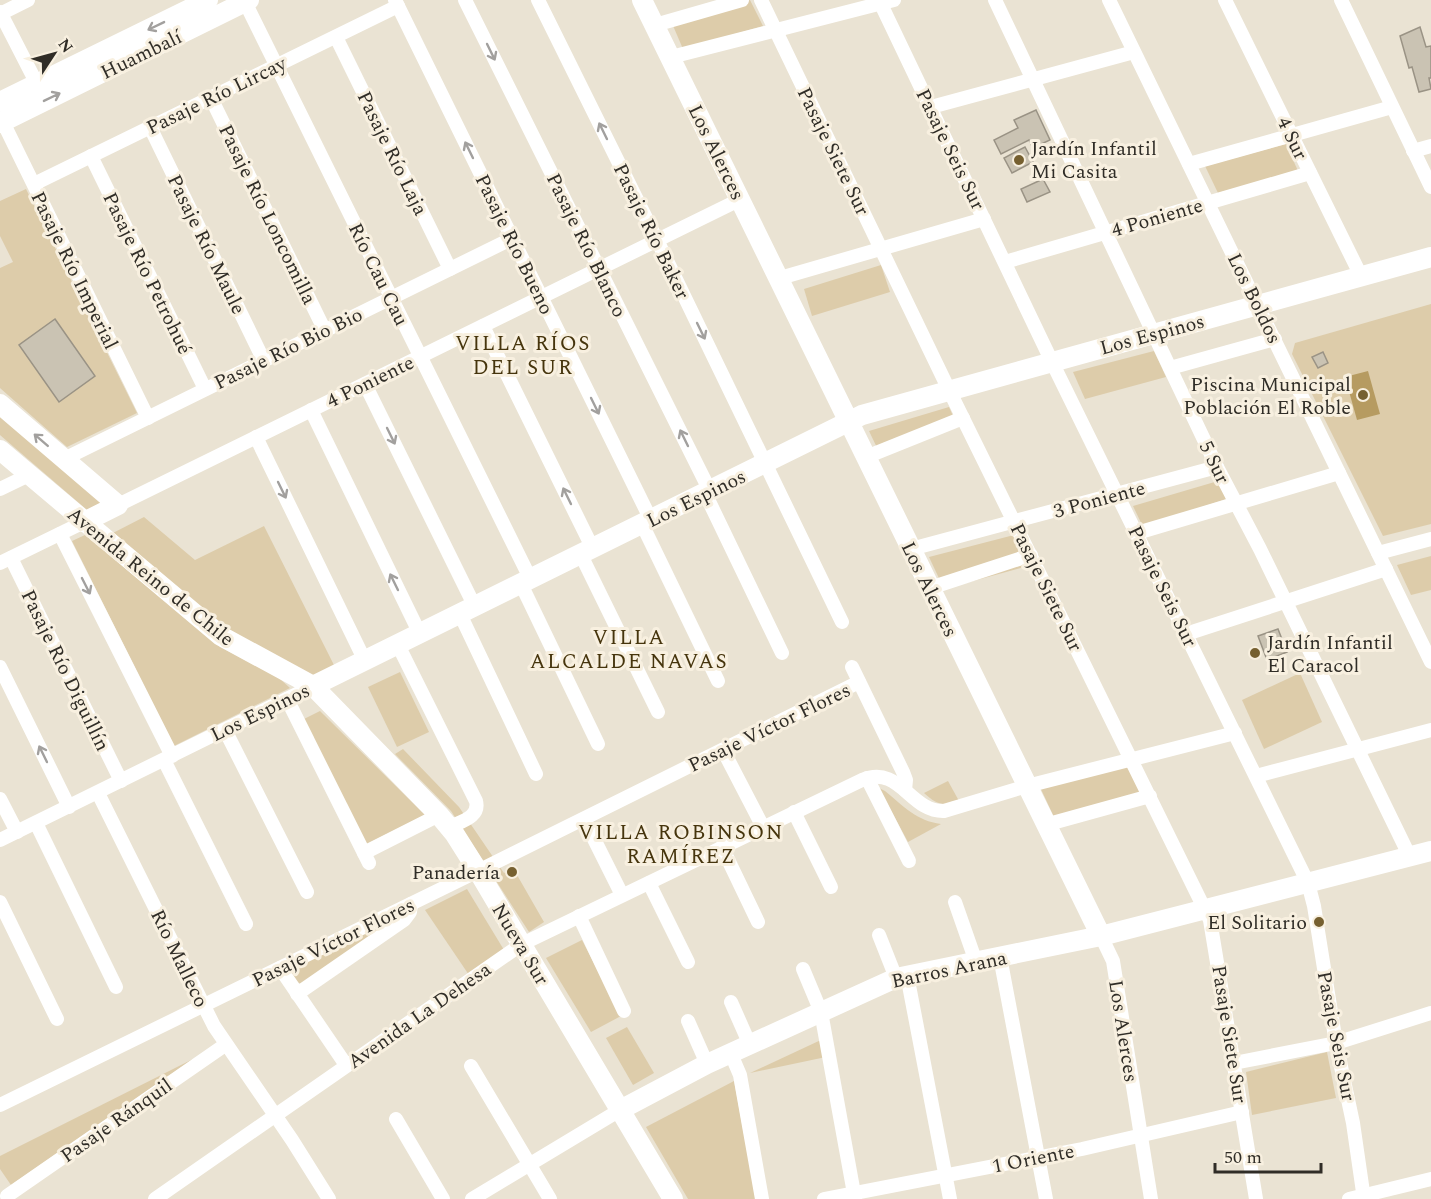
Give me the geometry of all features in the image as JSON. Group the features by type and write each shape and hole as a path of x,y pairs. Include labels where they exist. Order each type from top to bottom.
{"street":[{"path":"28,0 0,13 37,84"},
{"name":"Huambalí","path":"0,102 208,0"},
{"name":"Pasaje Río Blanco","path":"465,0 599,269 782,653"},
{"name":"Pasaje Río Baker","path":"538,0 842,622"},
{"name":"Los Alerces","path":"642,0 1113,961 1151,1199"},
{"path":"655,25 742,0"},
{"name":"Pasaje Siete Sur","path":"761,0 949,390 1206,909 1213,929 1256,1199"},
{"name":"5 Sur","path":"995,0 1152,334 1260,549 1357,750 1425,857"},
{"name":"Los Boldos","path":"1109,0 1431,662"},
{"name":"4 Sur","path":"1225,0 1360,276"},
{"path":"1341,0 1431,187"},
{"name":"Huambalí","path":"1,122 246,1"},
{"name":"Río Cau Cau","path":"246,1 275,66 420,357 526,582 598,744"},
{"path":"671,57 885,1"},
{"name":"Pasaje Seis Sur","path":"885,1 931,107 1052,362 1308,883 1314,906 1336,1043 1353,1123 1364,1197"},
{"name":"Pasaje Río Lircay","path":"34,184 336,37 397,3"},
{"name":"Pasaje Río Bueno","path":"397,3 542,297 718,681"},
{"name":"Pasaje Río Laja","path":"336,37 450,269"},
{"path":"931,107 1134,52"},
{"name":"Pasaje Río Loncomilla","path":"211,98 325,331"},
{"path":"1189,164 1392,107"},
{"name":"Pasaje Río Imperial","path":"1,122 34,184 148,418"},
{"name":"Pasaje Río Maule","path":"150,127 264,361"},
{"path":"1413,151 1431,146"},
{"name":"Pasaje Río Petrohué","path":"91,156 205,389"},
{"name":"4 Poniente","path":"1005,262 1310,173"},
{"name":"4 Poniente","path":"5,561 741,199"},
{"path":"780,278 984,219"},
{"name":"Pasaje Río Bio Bio","path":"64,459 513,238"},
{"name":"Los Espinos","path":"0,840 765,464 849,420 876,410 1431,257"},
{"path":"483,326 658,712"},
{"path":"1170,368 1275,339"},
{"path":"365,384 467,611 536,774"},
{"name":"Avenida Reino de Chile","path":"0,404 117,505"},
{"path":"311,411 420,634"},
{"path":"866,457 963,418"},
{"path":"256,437 365,661"},
{"name":"Avenida Reino de Chile","path":"0,450 220,636 313,686"},
{"name":"3 Poniente","path":"911,549 1217,467"},
{"path":"1137,533 1339,473"},
{"path":"0,489 29,475"},
{"path":"60,534 246,924"},
{"path":"1378,553 1431,539"},
{"path":"930,588 1031,555"},
{"name":"Pasaje Río Diguillín","path":"5,561 121,781"},
{"path":"1186,634 1386,569"},
{"path":"287,699 366,858 445,821 476,813 476,801 398,645"},
{"path":"852,667 905,776 905,790"},
{"path":"0,668 69,807"},
{"name":"Pasaje Víctor Flores","path":"0,1105 859,682"},
{"name":"Nueva Sur","path":"313,686 445,821 478,871 673,1199"},
{"path":"225,730 307,892"},
{"path":"1256,776 1431,730"},
{"path":"909,861 867,778 886,777 929,808 944,811 1026,786 1235,733"},
{"path":"723,750 763,827"},
{"name":"Avenida La Dehesa","path":"155,1199 522,944 867,778"},
{"name":"Río Malleco","path":"98,793 225,1045 275,1115 329,1199"},
{"path":"1045,825 1150,796"},
{"path":"0,799 16,832"},
{"path":"794,812 831,887"},
{"path":"584,819 622,895"},
{"path":"36,823 116,987"},
{"path":"722,847 758,922"},
{"name":"Barros Arana","path":"472,1199 620,1110 707,1064 902,976 1101,936 1308,883 1425,857"},
{"path":"649,883 688,962"},
{"path":"955,902 976,962"},
{"path":"0,903 57,1019"},
{"path":"297,994 404,920 410,912 411,904"},
{"path":"579,916 624,1011"},
{"path":"879,935 902,976 950,1199"},
{"path":"1000,957 1046,1199"},
{"path":"280,968 346,1065"},
{"path":"803,969 820,1012 854,1196"},
{"path":"731,1002 750,1046"},
{"path":"1234,1063 1336,1043 1431,1013"},
{"path":"688,1022 707,1064"},
{"name":"Pasaje Ránquil","path":"5,1194 225,1045"},
{"path":"731,1054 740,1075 762,1199"},
{"path":"471,1066 550,1199"},
{"name":"1 Oriente","path":"824,1199 854,1196 946,1175 1038,1158 1242,1112"},
{"path":"396,1119 443,1199"},
{"path":"1349,1199 1431,1179"}],"shaded area":[{"path":"750,0 763,26 683,49 671,21"},
{"path":"1286,144 1298,171 1218,193 1205,166"},
{"path":"26,189 137,413 67,447 0,388 0,268 13,262 0,236 0,201"},
{"path":"881,265 890,292 812,316 804,289"},
{"path":"1431,304 1431,524 1383,536 1292,354 1295,343"},
{"path":"1154,351 1166,377 1085,399 1073,372"},
{"name":"Piscina Municipal Población El Roble","path":"1368,371 1380,414 1357,420 1345,377"},
{"path":"949,407 958,427 881,456 869,431"},
{"path":"0,415 102,502 87,510 0,435"},
{"path":"1218,481 1226,499 1143,527 1133,506"},
{"path":"144,517 195,560 264,526 338,673 317,681 224,630 111,534"},
{"path":"85,535 220,647 279,678 290,688 174,746 72,541"},
{"path":"1014,535 1028,566 944,589 929,557"},
{"path":"1431,556 1431,590 1411,595 1397,565"},
{"path":"400,672 429,732 397,747 368,687"},
{"path":"1300,673 1322,722 1264,749 1242,700"},
{"path":"320,711 425,815 366,844 302,720"},
{"path":"403,749 459,807 504,873 513,868 544,922 529,932 451,811 395,754"},
{"path":"1127,764 1142,794 1054,817 1040,787"},
{"path":"948,781 959,801 948,804 940,803 924,793"},
{"path":"879,788 917,816 941,824 908,842"},
{"path":"467,889 504,950 469,975 425,910"},
{"path":"400,916 302,984 296,982 289,973 290,967"},
{"path":"582,940 621,1016 591,1032 546,958"},
{"path":"627,1027 654,1073 633,1085 606,1038"},
{"path":"823,1039 826,1057 750,1073"},
{"path":"1327,1052 1336,1098 1252,1115 1246,1072"},
{"path":"193,1059 11,1185 0,1169 0,1156"},
{"path":"734,1081 756,1199 688,1199 646,1127"}],"building":[{"path":"1420,27 1426,47 1431,46 1431,78 1429,78 1431,89 1419,92 1400,36"},
{"path":"1036,110 1050,140 1033,148 1029,140 1001,154 994,140 1018,128 1014,120"},
{"name":"Jardín Infantil Mi Casita","path":"1025,147 1033,162 1012,173 1004,158"},
{"path":"1043,179 1050,192 1027,202 1021,189"},
{"path":"55,319 95,376 59,402 19,345"},
{"path":"1323,352 1328,363 1318,368 1312,357"},
{"path":"1278,629 1287,652 1267,660 1258,636"}],"place":[{"name":"Jardín Infantil Mi Casita","path":"1019,160"},
{"name":"Piscina Municipal Población El Roble","path":"1363,395"},
{"name":"Jardín Infantil El Caracol","path":"1255,653"},
{"name":"Panadería","path":"512,872"},
{"name":"El Solitario","path":"1319,922"}],"district":[{"name":"VILLA RÍOS DEL SUR","path":"523,355"},
{"name":"VILLA ALCALDE NAVAS","path":"629,649"},
{"name":"VILLA ROBINSON RAMÍREZ","path":"681,844"}]}
